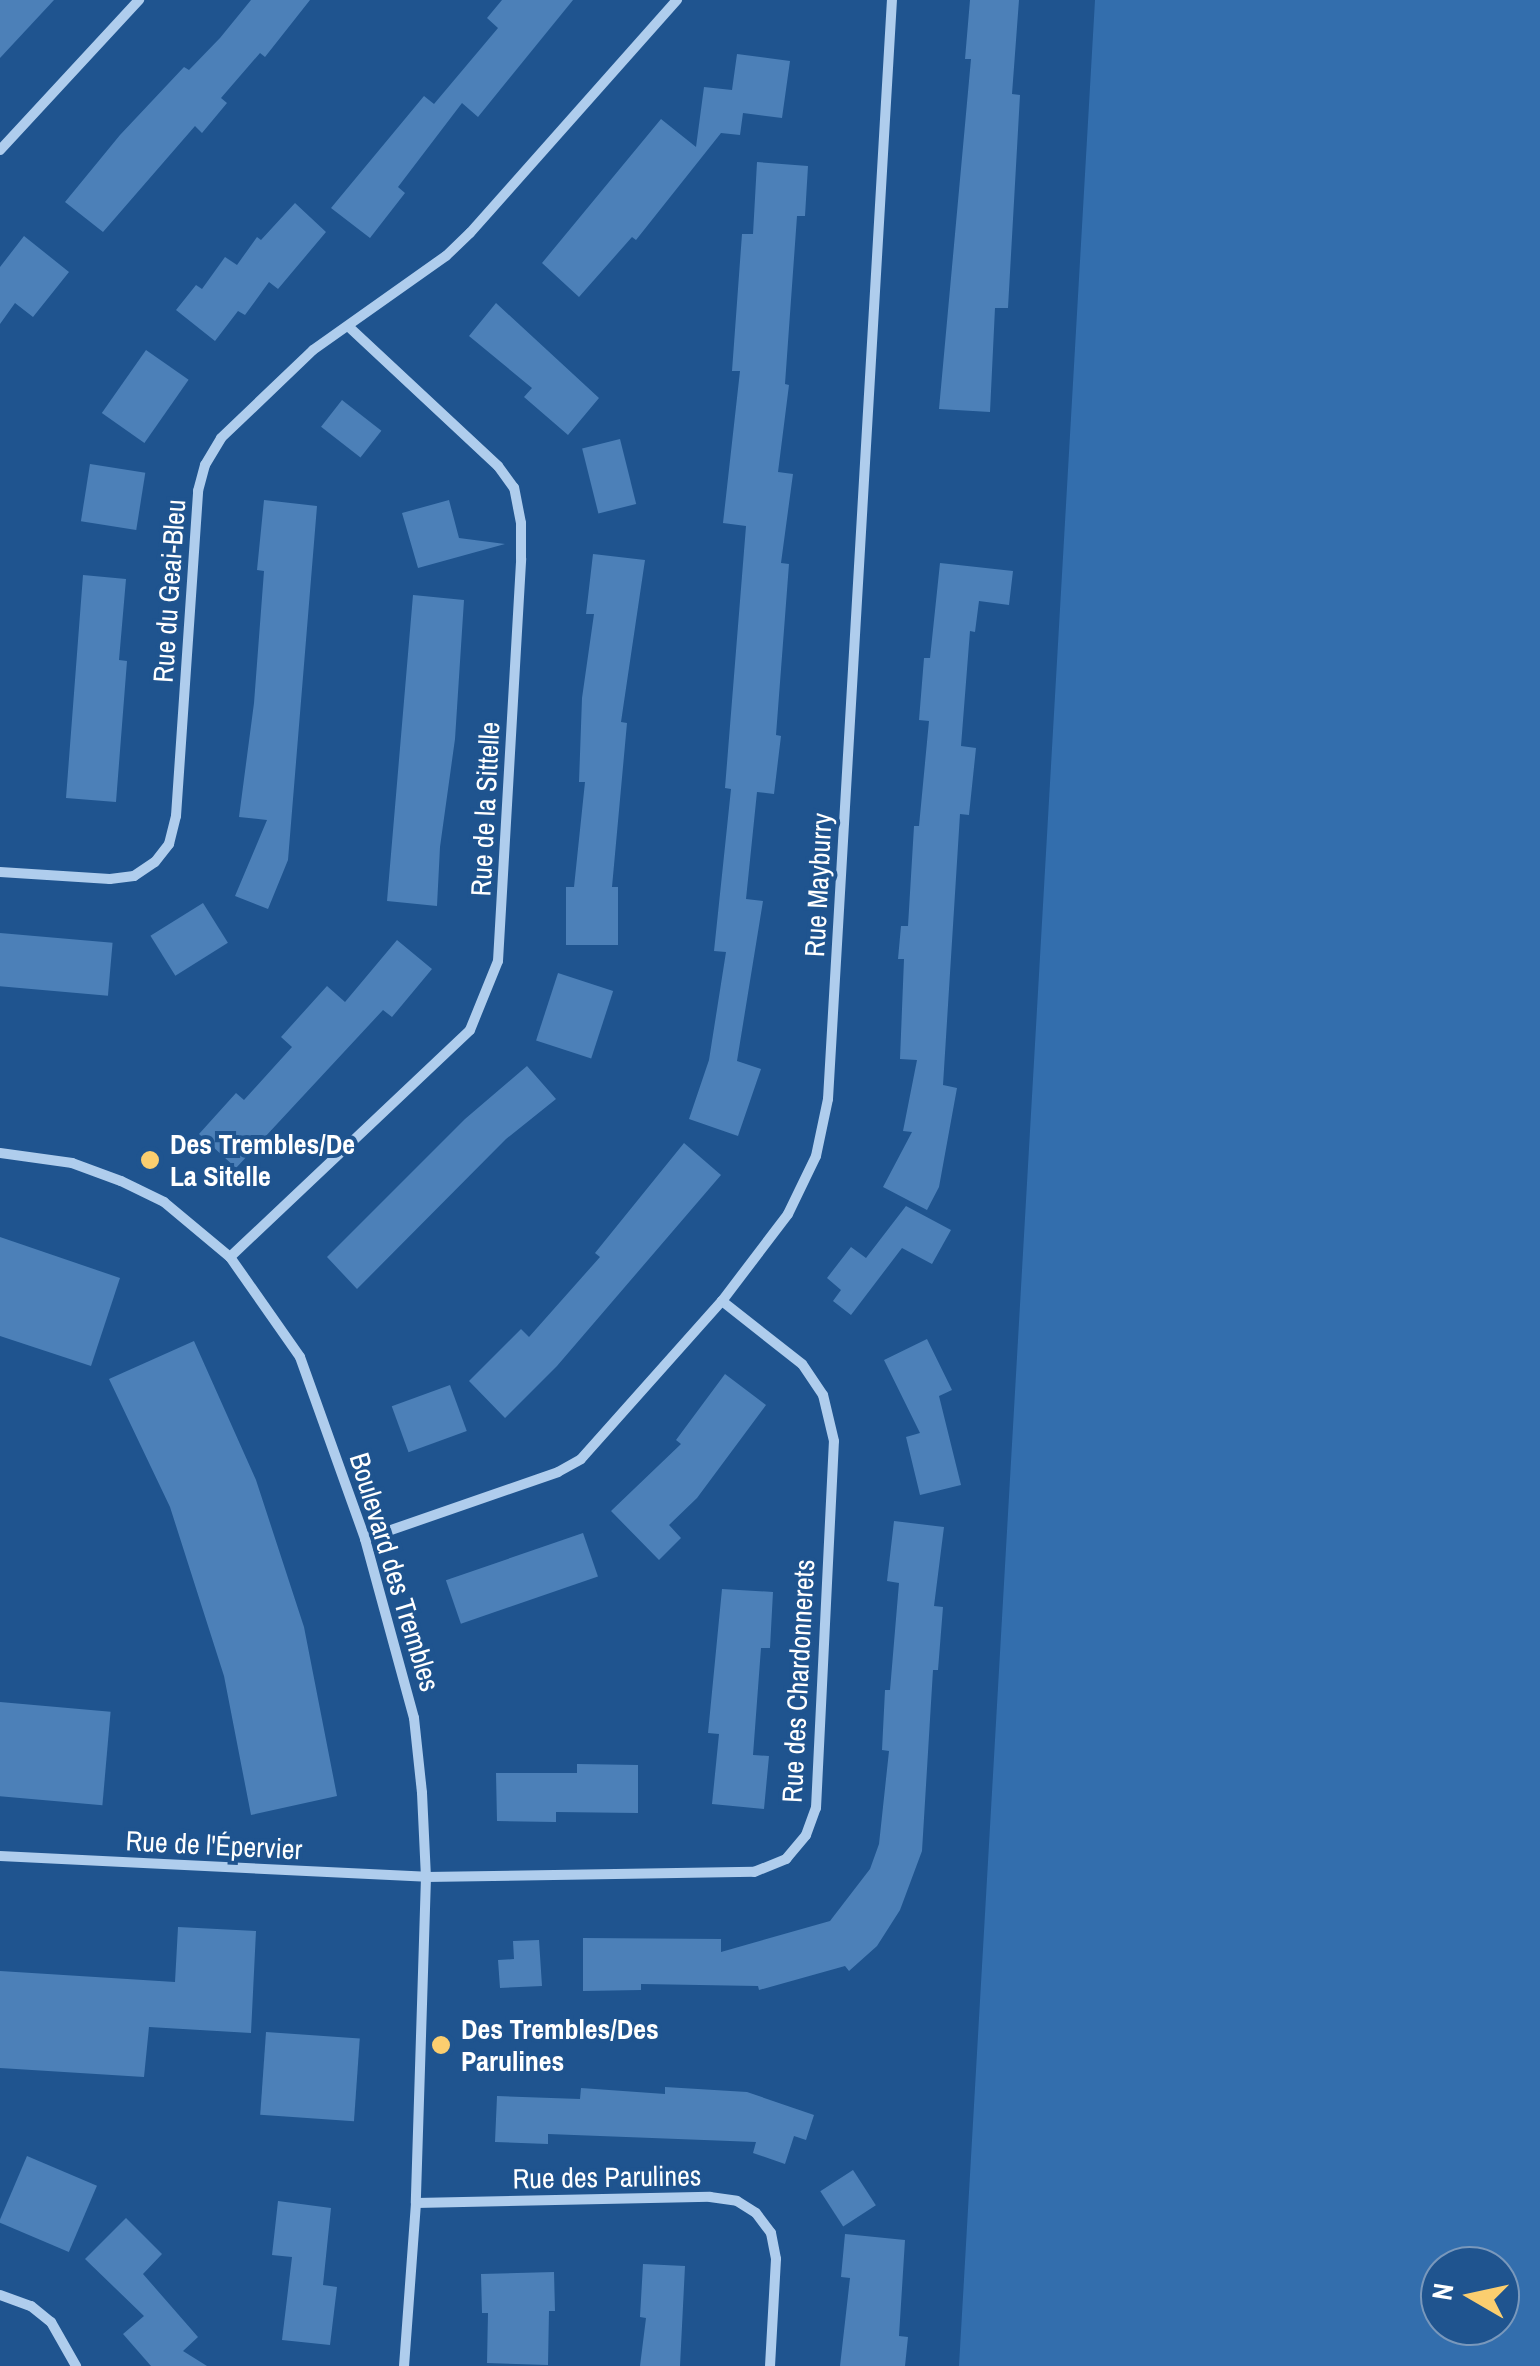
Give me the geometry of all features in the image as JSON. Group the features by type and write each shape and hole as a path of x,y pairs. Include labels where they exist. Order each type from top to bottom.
{"street":[{"path":"0,150 139,0"},
{"name":"Rue du Geai-Bleu","path":"0,872 110,879 134,876 156,862 170,844 176,816 194,528 205,465 221,438 313,350 446,256 470,233 677,0"},
{"name":"Rue Mayburry","path":"365,1539 558,1472 581,1460 722,1301 788,1214 816,1156 828,1099 892,0"},
{"name":"Rue de la Sittelle","path":"230,1257 470,1030 498,961 521,559 522,522 514,488 498,466 348,326"},
{"name":"Boulevard des Trembles","path":"0,1153 72,1163 121,1181 164,1202 230,1257 300,1357 365,1539 414,1718 426,1878 416,2203 404,2366"},
{"name":"Rue des Chardonnerets","path":"426,1878 754,1872 786,1859 806,1835 816,1808 834,1441 823,1395 802,1364 722,1301"},
{"name":"Rue de l'Épervier","path":"0,1856 426,1878"},
{"name":"Rue des Parulines","path":"416,2203 710,2197 737,2201 756,2213 771,2233 776,2260 770,2366"},
{"path":"0,2295 31,2306 51,2322 76,2366"}],"shaded area":[{"path":"1095,0 1540,0 1540,2366 959,2366"}],"building":[{"path":"0,0 54,0 0,58"},
{"path":"251,0 310,0 265,57 260,53 221,98 227,103 202,133 195,126 103,232 65,202 120,135 184,67 189,70"},
{"path":"502,0 573,0 478,117 462,103 398,187 405,193 370,238 331,208 424,96 434,104 498,28 487,18"},
{"path":"970,0 1019,0 1012,94 1020,95 1008,308 995,308 990,412 939,409 971,59 965,59"},
{"path":"737,54 790,61 782,118 743,113 740,135 721,133 636,240 632,237 579,297 542,263 661,119 696,147 704,87 732,90"},
{"path":"757,162 808,166 805,216 797,216 785,384 789,385 778,472 793,474 781,563 789,564 776,735 781,736 774,794 757,792 746,899 763,901 737,1061 761,1069 738,1136 689,1119 709,1060 726,952 714,951 731,789 725,788 746,526 723,523 740,371 732,371 742,234 753,234"},
{"path":"295,203 326,232 278,289 269,282 245,315 238,311 215,341 176,310 196,285 202,289 225,257 237,265 257,237 261,240"},
{"path":"24,236 69,272 33,317 15,303 0,324 0,267"},
{"path":"496,303 599,398 568,435 524,397 532,388 469,336"},
{"path":"146,350 189,380 144,443 102,413"},
{"path":"342,400 381,431 360,458 321,427"},
{"path":"620,439 636,504 598,513 582,448"},
{"path":"90,464 145,473 136,530 81,521"},
{"path":"264,500 317,506 288,860 268,909 235,896 267,820 239,817 254,703 264,571 257,570"},
{"path":"449,500 459,538 505,544 418,568 402,513"},
{"path":"593,554 645,560 621,722 627,723 612,887 618,887 618,945 566,945 566,887 574,887 585,782 579,782 582,698 594,614 586,614"},
{"path":"940,563 1013,571 1009,605 979,601 975,632 970,631 961,746 976,748 969,815 960,814 943,1085 957,1088 939,1187 927,1210 883,1187 912,1132 903,1131 917,1060 900,1059 904,959 898,959 901,926 908,926 914,826 919,826 929,721 919,720 924,658 930,658"},
{"path":"83,575 126,579 119,660 127,661 116,802 66,798"},
{"path":"413,595 464,600 455,739 440,847 437,906 387,901"},
{"path":"203,903 228,943 175,976 150,936"},
{"path":"0,933 113,943 108,996 0,986"},
{"path":"397,940 432,969 392,1017 383,1010 236,1168 199,1134 236,1093 244,1100 292,1047 281,1037 327,986 345,1002"},
{"path":"558,973 613,991 591,1058 536,1041"},
{"path":"527,1066 556,1099 506,1139 357,1289 327,1257 465,1119"},
{"path":"684,1143 721,1175 557,1366 505,1418 469,1381 521,1329 529,1337 600,1257 595,1253"},
{"path":"906,1206 951,1230 932,1264 902,1248 851,1315 833,1301 841,1290 827,1278 851,1247 866,1258"},
{"path":"0,1237 120,1278 91,1366 0,1336"},
{"path":"927,1339 952,1390 939,1396 961,1485 920,1495 906,1437 920,1433 884,1360"},
{"path":"194,1341 256,1480 304,1627 337,1796 251,1815 224,1676 170,1507 109,1379"},
{"path":"725,1374 766,1405 697,1498 669,1525 681,1538 659,1560 611,1511 681,1444 676,1440"},
{"path":"450,1385 467,1431 408,1452 392,1406"},
{"path":"894,1521 944,1527 934,1606 943,1607 938,1670 933,1670 922,1851 900,1910 877,1946 849,1971 845,1966 759,1990 758,1986 641,1984 641,1990 583,1991 583,1938 721,1939 721,1952 830,1921 870,1869 879,1844 889,1751 882,1750 885,1690 890,1690 899,1583 887,1581"},
{"path":"583,1533 598,1576 461,1624 446,1580"},
{"path":"722,1589 773,1592 770,1648 761,1648 753,1755 769,1756 764,1809 712,1804 719,1734 708,1733"},
{"path":"0,1702 111,1712 102,1805 0,1796"},
{"path":"577,1764 638,1765 638,1813 556,1812 556,1822 497,1821 496,1773 577,1773"},
{"path":"178,1927 256,1931 251,2033 149,2027 144,2077 0,2068 0,1971 175,1982"},
{"path":"539,1940 542,1986 500,1988 498,1960 514,1959 513,1941"},
{"path":"266,2032 360,2039 354,2121 260,2115"},
{"path":"665,2087 747,2092 814,2115 806,2140 794,2136 785,2164 753,2153 756,2142 548,2134 548,2144 495,2142 497,2096 580,2099 581,2088 665,2094"},
{"path":"27,2156 97,2186 69,2252 0,2223"},
{"path":"853,2170 876,2205 843,2226 820,2191"},
{"path":"278,2201 331,2208 323,2285 337,2287 330,2345 282,2340 292,2257 272,2255"},
{"path":"126,2218 162,2254 143,2274 198,2337 183,2351 207,2366 151,2366 123,2334 144,2316 85,2259"},
{"path":"845,2234 905,2240 899,2336 908,2337 905,2366 840,2366 850,2278 841,2277"},
{"path":"643,2264 685,2266 680,2366 640,2366 646,2318 640,2317"},
{"path":"554,2272 555,2311 549,2311 548,2365 487,2363 488,2313 482,2313 481,2274"}],"place":[{"name":"Des Trembles/De La Sitelle","path":"150,1160"},
{"name":"Des Trembles/Des Parulines","path":"441,2045"}]}
